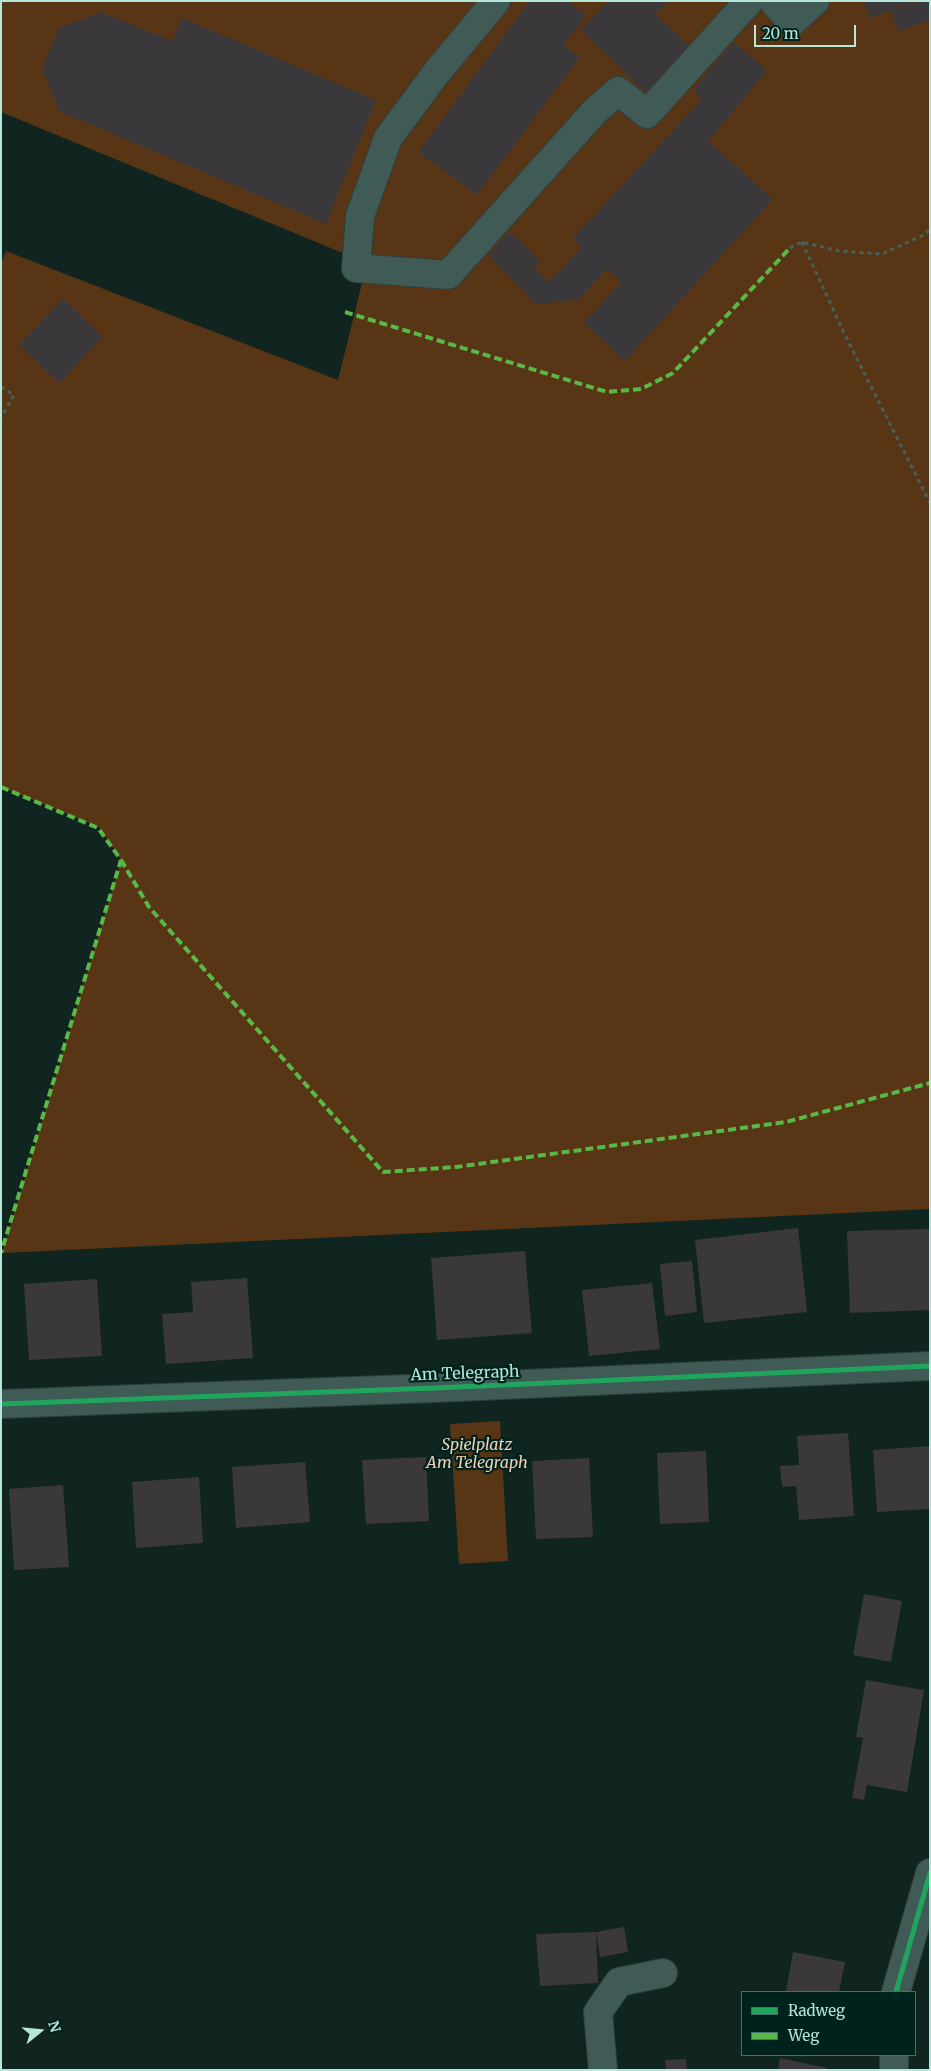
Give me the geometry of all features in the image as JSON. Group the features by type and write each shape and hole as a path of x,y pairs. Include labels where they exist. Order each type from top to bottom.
{"street":[{"path":"496,1 437,72 388,138 360,216 356,268 448,275 595,111 618,91 646,114 749,1"},
{"path":"773,1 792,22 815,1"},
{"name":"Am Telegraph","path":"1,1404 445,1388 930,1366"},
{"path":"896,1991 930,1873"},
{"path":"603,2070 598,2012 619,1982 662,1973"},
{"path":"894,2056 894,2070"}],"path":[{"path":"790,248 802,242 839,251 882,254 926,234 930,228"},
{"path":"802,242 844,333 930,503"},
{"path":"1,387 14,395 1,418"}],"green space":[{"path":"1,1 930,1 930,1209 2,1253 121,860 99,827 1,787 1,263 6,251 338,380 367,263 1,112"},
{"name":"Spielplatz Am Telegraph","path":"500,1421 508,1561 459,1564 450,1424"}],"building":[{"path":"530,1 567,1 586,15 563,45 580,57 477,195 418,152"},
{"path":"608,1 668,1 655,14 689,46 646,92 581,30"},
{"path":"864,1 915,1 870,18"},
{"path":"919,1 930,1 930,20 898,31 891,11"},
{"path":"101,12 172,41 182,18 376,100 326,224 59,111 42,69 59,28"},
{"path":"733,42 766,69 766,72 708,141 773,199 625,361 584,323 621,282 607,269 578,300 536,304 488,255 510,232 540,261 534,268 549,282 582,247 573,238 702,99 694,90"},
{"path":"63,299 103,337 59,383 19,345"},
{"path":"798,1228 807,1312 704,1323 695,1240"},
{"path":"930,1229 930,1310 850,1313 847,1231"},
{"path":"525,1251 532,1333 437,1340 431,1258"},
{"path":"692,1261 697,1312 665,1316 660,1264"},
{"path":"247,1278 253,1358 166,1364 162,1314 193,1312 191,1282"},
{"path":"97,1279 102,1356 29,1360 24,1284"},
{"path":"652,1283 660,1349 589,1356 582,1290"},
{"path":"848,1433 854,1516 799,1520 796,1486 782,1487 780,1466 799,1465 797,1436"},
{"path":"930,1446 930,1509 877,1512 873,1450"},
{"path":"706,1451 709,1522 660,1524 657,1453"},
{"path":"426,1457 429,1521 366,1524 362,1460"},
{"path":"589,1458 593,1537 536,1539 532,1461"},
{"path":"305,1462 310,1522 236,1528 232,1467"},
{"path":"199,1477 203,1543 136,1548 132,1482"},
{"path":"63,1485 69,1567 14,1570 9,1489"},
{"path":"864,1594 902,1601 891,1662 853,1655"},
{"path":"866,1680 924,1690 907,1792 867,1785 864,1800 852,1798 863,1738 856,1737"},
{"path":"624,1927 628,1952 600,1957 596,1932"},
{"path":"596,1932 598,1983 540,1986 536,1934"},
{"path":"793,1952 845,1962 839,1991 786,1991"},
{"path":"780,2058 827,2068 826,2070 778,2070"},
{"path":"686,2059 687,2070 666,2070 665,2060"}],"marked path":[{"path":"345,312 607,392 641,389 673,373 790,248"},
{"path":"1,787 98,828 121,860 1,1253"},
{"path":"121,860 149,907 383,1172 456,1167 786,1122 930,1083"}],"cycle path":[{"path":"1,1404 435,1388 930,1366"},
{"path":"896,1991 930,1873"}]}
